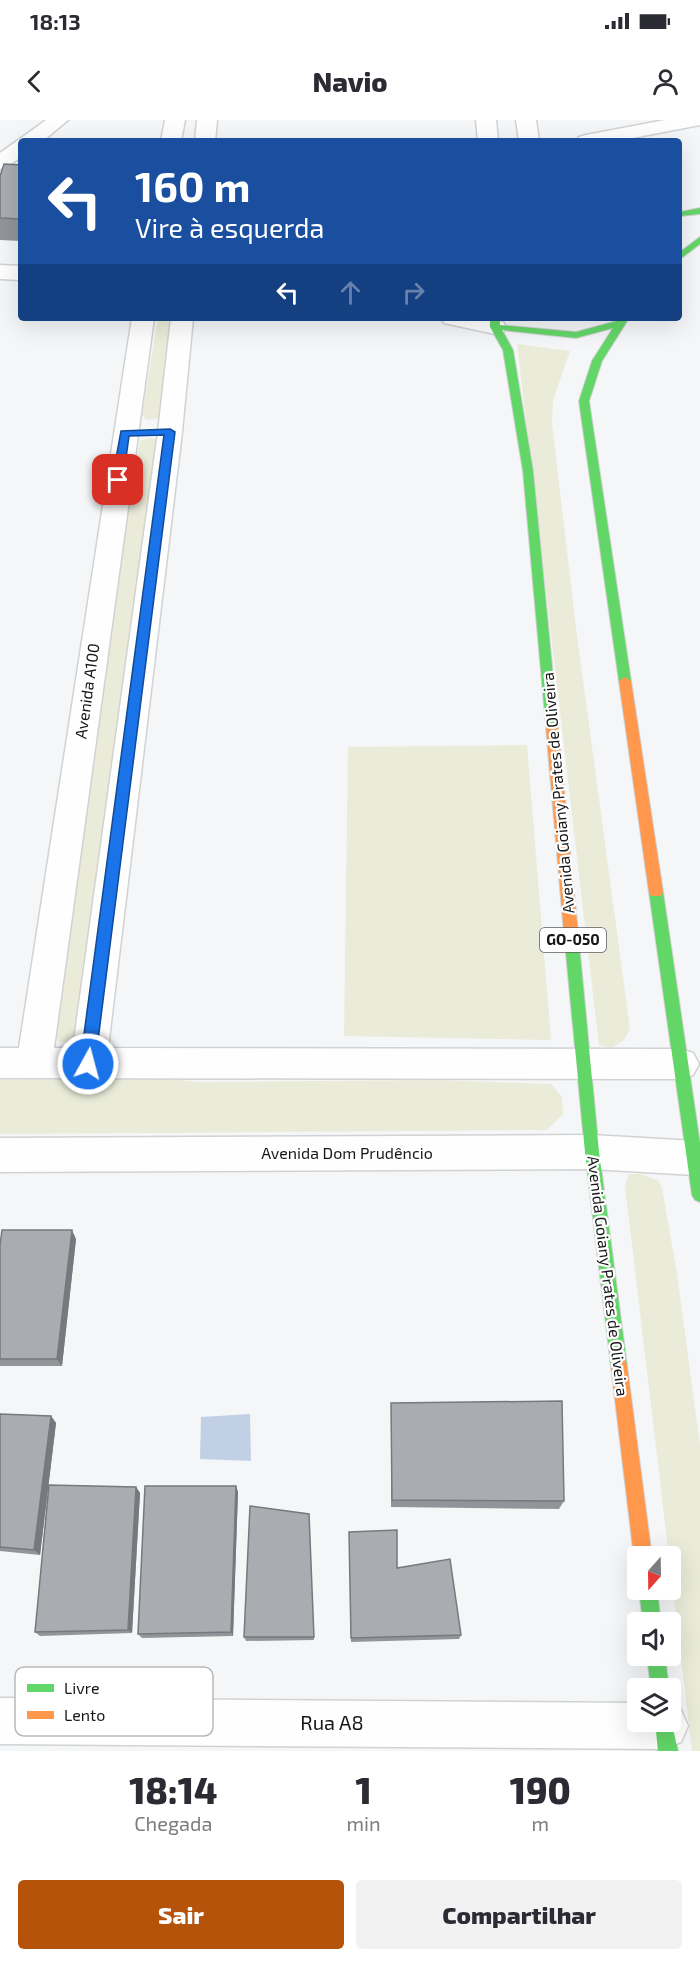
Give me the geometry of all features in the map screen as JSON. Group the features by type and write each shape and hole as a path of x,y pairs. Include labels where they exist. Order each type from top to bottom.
{"main road":[{"path":"682,214 700,211"},
{"path":"682,254 700,240"},
{"path":"495,322 576,335 623,321"},
{"path":"623,321 597,361 584,401 700,1195"},
{"name":"Avenida Goiany Prates de Oliveira","path":"495,322 508,351 528,471 592,1152 643,1546"}],"street":[{"path":"34,138 58,120"},
{"path":"172,138 175,120"},
{"path":"205,138 207,120"},
{"path":"486,120 488,138"},
{"path":"526,120 529,138"},
{"path":"602,138 696,120"},
{"path":"0,272 18,273"},
{"name":"Avenida A100","path":"17,1063 143,321"},
{"path":"88,1064 170,432 182,321"},
{"path":"124,433 170,432"},
{"path":"17,1063 681,1064"},
{"name":"Avenida Dom Prudêncio","path":"0,1155 592,1152 694,1158"},
{"name":"Rua A8","path":"0,1721 15,1721"},
{"name":"Rua A8","path":"213,1721 627,1722"}],"green space":[{"path":"158,321 173,321 161,413 159,418 147,420 142,415"},
{"path":"517,344 570,351 553,400 552,424 576,628 630,1029 623,1041 611,1048 599,1045"},
{"path":"150,438 157,440 157,446 96,873 77,1036 73,1042 59,1042 56,1034 129,500 140,441"},
{"path":"527,745 551,1040 344,1036 348,747"},
{"path":"165,1079 202,1082 432,1080 551,1084 562,1097 563,1114 547,1130 0,1134 0,1080"},
{"path":"629,1174 642,1174 659,1181 662,1188 677,1274 700,1445 700,1751 692,1751 681,1658 681,1612 676,1612 674,1600 681,1600 681,1546 668,1546 625,1186"}],"water":[{"path":"250,1414 251,1461 200,1459 201,1417"}],"building":[{"path":"4,164 18,165 18,219 0,218 0,176"},
{"path":"2,1230 72,1230 57,1359 0,1359"},
{"path":"562,1401 564,1501 392,1500 391,1403"},
{"path":"0,1414 51,1416 34,1550 0,1547"},
{"path":"49,1485 136,1487 128,1630 35,1632"},
{"path":"145,1486 236,1486 231,1632 138,1634"},
{"path":"250,1506 309,1514 314,1637 244,1637"},
{"path":"397,1530 397,1568 450,1559 461,1635 351,1638 349,1532"}],"traffic: fast":[{"path":"682,214 700,211"},
{"path":"682,254 700,240"},
{"path":"495,321 495,327 508,350 528,471 552,727"},
{"path":"622,321 597,361 584,401 625,681"},
{"path":"495,327 576,335 622,323"},
{"path":"656,892 700,1195"},
{"path":"571,933 592,1152 619,1366"},
{"path":"649,1600 651,1612"},
{"path":"657,1666 659,1678"},
{"path":"665,1732 668,1751"}],"traffic: slow":[{"path":"625,681 656,892"},
{"path":"552,727 571,933"},
{"path":"619,1366 642,1546"}],"route":[{"path":"88,1064 170,432 124,433 118,480"}]}
